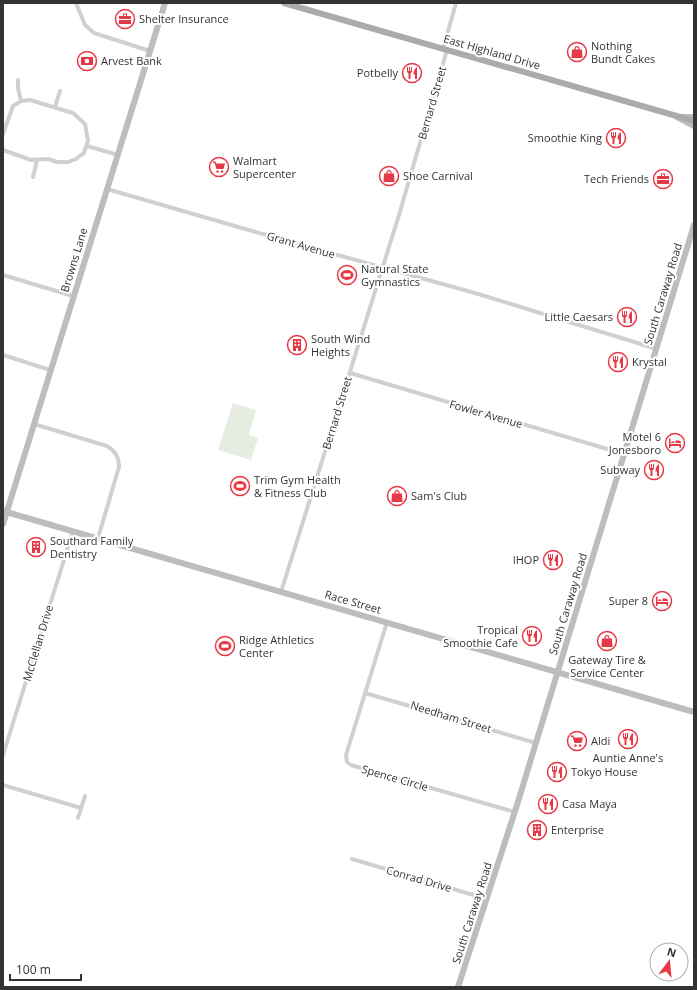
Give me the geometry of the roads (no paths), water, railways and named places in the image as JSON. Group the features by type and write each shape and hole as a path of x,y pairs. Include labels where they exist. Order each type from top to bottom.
{"main road":[{"name":"East Highland Drive","path":"284,3 694,121"}],"street":[{"path":"76,3 85,25 94,33 150,51"},
{"name":"Browns Lane","path":"3,524 5,511 34,424 165,3"},
{"name":"Bernard Street","path":"281,592 429,115 456,3"},
{"path":"18,80 21,101"},
{"path":"55,107 60,91"},
{"path":"3,134 12,108 21,101 30,100 73,113 81,119 88,132 87,146 84,153 72,161 63,162 48,158 37,160 3,150"},
{"path":"677,116 694,117"},
{"path":"677,116 694,126"},
{"path":"87,146 118,155"},
{"path":"33,177 37,160"},
{"name":"Grant Avenue","path":"107,189 382,268 475,293 657,349"},
{"name":"South Caraway Road","path":"458,987 515,812 694,225"},
{"path":"3,275 73,296"},
{"path":"3,355 50,370"},
{"name":"Fowler Avenue","path":"350,373 624,454"},
{"path":"34,424 107,446 115,453 119,462 118,468 98,538"},
{"name":"Race Street","path":"5,511 694,712"},
{"name":"McClellan Drive","path":"3,755 73,531"},
{"name":"Spence Circle","path":"387,622 346,755 348,764 515,812"},
{"name":"Needham Street","path":"366,693 536,743"},
{"path":"3,785 81,808"},
{"path":"78,818 85,796"},
{"name":"Conrad Drive","path":"352,859 487,899"}],"place":[{"name":"Shelter Insurance","path":"125,19"},
{"name":"Nothing Bundt Cakes","path":"577,52"},
{"name":"Arvest Bank","path":"87,61"},
{"name":"Potbelly","path":"412,73"},
{"name":"Smoothie King","path":"616,138"},
{"name":"Walmart Supercenter","path":"219,167"},
{"name":"Shoe Carnival","path":"389,176"},
{"name":"Tech Friends","path":"663,179"},
{"name":"Natural State Gymnastics","path":"347,275"},
{"name":"Little Caesars","path":"627,317"},
{"name":"South Wind Heights","path":"297,345"},
{"name":"Krystal","path":"618,362"},
{"name":"Motel 6 Jonesboro","path":"675,443"},
{"name":"Subway","path":"654,470"},
{"name":"Trim Gym Health & Fitness Club","path":"240,486"},
{"name":"Sam's Club","path":"397,496"},
{"name":"Southard Family Dentistry","path":"36,547"},
{"name":"IHOP","path":"553,560"},
{"name":"Super 8","path":"662,601"},
{"name":"Tropical Smoothie Cafe","path":"532,636"},
{"name":"Gateway Tire & Service Center","path":"607,641"},
{"name":"Ridge Athletics Center","path":"225,646"},
{"name":"Auntie Anne's","path":"628,739"},
{"name":"Aldi","path":"577,741"},
{"name":"Tokyo House","path":"557,772"},
{"name":"Casa Maya","path":"548,804"},
{"name":"Enterprise","path":"537,830"}]}
